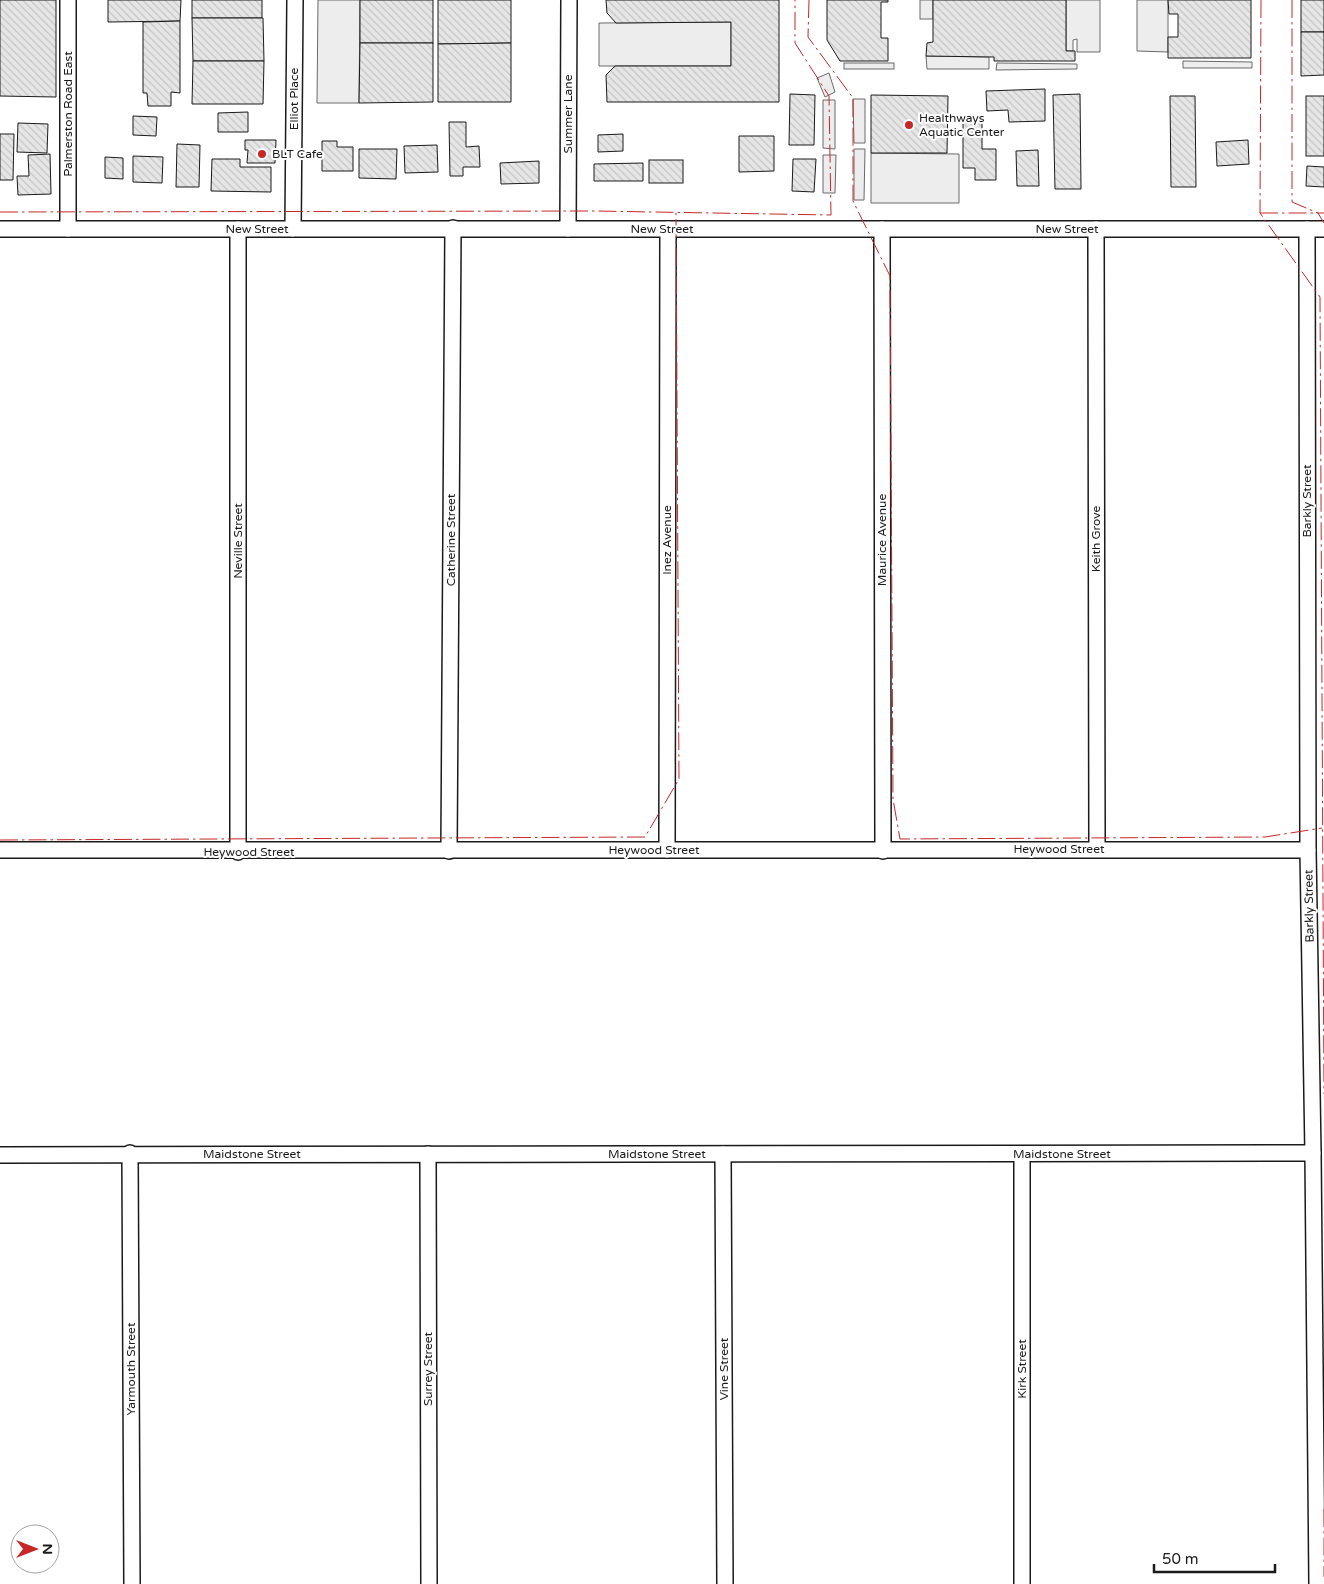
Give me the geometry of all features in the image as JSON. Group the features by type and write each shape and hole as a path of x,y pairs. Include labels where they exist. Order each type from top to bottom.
{"street":[{"name":"Palmerston Road East","path":"68,0 68,229"},
{"name":"Elliot Place","path":"293,229 295,0"},
{"name":"Summer Lane","path":"568,229 569,0"},
{"name":"Catherine Street","path":"449,851 453,228"},
{"name":"New Street","path":"0,229 1324,229"},
{"name":"Neville Street","path":"238,229 238,852"},
{"name":"Inez Avenue","path":"666,850 668,229"},
{"name":"Maurice Avenue","path":"882,229 883,851"},
{"name":"Keith Grove","path":"1096,229 1097,849"},
{"name":"Barkly Street","path":"1307,229 1308,850 1314,1153 1317,1584"},
{"name":"Heywood Street","path":"0,850 238,852 1308,850"},
{"name":"Maidstone Street","path":"0,1155 1314,1153"},
{"name":"Yarmouth Street","path":"130,1154 132,1584"},
{"name":"Surrey Street","path":"428,1154 429,1584"},
{"name":"Vine Street","path":"723,1154 725,1584"},
{"name":"Kirk Street","path":"1022,1154 1022,1584"}],"shaded area":[{"path":"318,0 360,0 359,103 317,103"},
{"path":"920,0 933,0 933,19 920,19"},
{"path":"1066,0 1100,0 1100,52 1077,52 1077,39 1073,40 1073,51 1066,51"},
{"path":"1137,0 1168,0 1168,52 1137,51"},
{"path":"731,22 731,66 599,66 599,23"},
{"path":"926,56 989,57 989,69 927,69"},
{"path":"1183,61 1252,62 1252,68 1183,68"},
{"path":"844,63 894,63 894,69 844,69"},
{"path":"997,63 1077,64 1077,69 996,70"},
{"path":"829,73 835,92 825,97 817,78"},
{"path":"853,99 865,99 865,143 854,143"},
{"path":"823,100 835,100 835,149 823,148"},
{"path":"854,149 865,149 864,200 854,200"},
{"path":"871,153 959,154 959,203 871,203"},
{"path":"823,155 836,155 835,193 823,193"}],"building":[{"path":"0,0 56,0 56,97 0,96"},
{"path":"108,0 181,0 180,21 108,22"},
{"path":"192,0 262,0 262,18 192,18"},
{"path":"360,0 433,0 433,43 360,43"},
{"path":"438,0 511,0 511,43 438,44"},
{"path":"606,0 779,0 779,102 607,102 606,75 615,66 731,66 731,22 616,23 607,13"},
{"path":"827,0 888,0 888,2 881,2 881,38 888,38 888,61 840,61 827,40"},
{"path":"933,0 1066,0 1066,51 1075,51 1075,61 994,61 994,57 926,56 927,43 933,42"},
{"path":"1168,0 1251,0 1251,58 1168,58 1168,37 1178,37 1178,14 1169,14"},
{"path":"1301,0 1324,0 1324,32 1301,32"},
{"path":"192,18 263,18 264,61 193,61"},
{"path":"180,21 180,93 171,92 171,106 148,106 147,93 143,93 143,22"},
{"path":"1301,32 1324,32 1324,75 1301,76"},
{"path":"360,43 433,43 433,102 359,103"},
{"path":"511,43 511,102 438,102 438,44"},
{"path":"193,61 264,61 263,104 192,104"},
{"path":"1045,89 1045,121 1009,122 1008,110 987,111 986,91"},
{"path":"790,94 815,95 814,145 789,145"},
{"path":"1080,94 1081,189 1055,189 1053,95"},
{"name":"Healthways Aquatic Center","path":"871,95 948,96 947,153 871,153"},
{"path":"1170,96 1195,96 1196,187 1171,187"},
{"path":"1306,96 1324,96 1324,156 1306,156"},
{"path":"248,112 248,132 218,132 218,113"},
{"path":"133,116 157,117 156,136 133,135"},
{"path":"449,122 466,122 466,147 479,146 480,167 463,167 463,176 450,176"},
{"path":"963,122 982,122 982,149 996,149 996,180 975,180 975,168 963,168"},
{"path":"18,123 48,124 47,153 17,152"},
{"path":"0,134 14,134 13,180 0,180"},
{"path":"623,134 623,151 598,152 598,135"},
{"path":"739,136 774,136 774,171 739,172"},
{"path":"245,140 276,140 275,163 247,163 248,150 245,150"},
{"path":"1248,140 1249,164 1217,166 1216,142"},
{"path":"322,141 337,141 337,147 353,147 353,171 322,171"},
{"path":"177,144 200,145 199,187 176,187"},
{"path":"437,145 438,172 405,173 404,146"},
{"path":"359,149 397,149 396,179 359,178"},
{"path":"1038,150 1039,186 1017,186 1016,151"},
{"path":"50,154 51,194 18,195 17,176 29,176 28,155"},
{"path":"133,156 163,157 162,183 133,182"},
{"path":"105,157 123,158 123,179 105,178"},
{"path":"212,159 240,159 240,167 271,167 271,192 211,191"},
{"path":"793,159 816,159 814,192 792,191"},
{"path":"649,160 683,160 683,183 649,183"},
{"path":"539,161 539,183 501,184 500,163"},
{"path":"643,163 643,181 594,181 594,164"},
{"path":"1307,166 1324,167 1324,187 1306,186"}],"power":[{"path":"0,212 594,211 831,215 829,96 795,43 795,0"},
{"path":"809,0 808,37 853,98 853,201 890,276 893,799 900,839 1265,837 1322,828"},
{"path":"1261,0 1260,213 1320,297 1324,1094"},
{"path":"1292,0 1292,202 1318,213 1324,223"},
{"path":"0,840 645,837 679,779 676,213"},
{"path":"1260,213 1324,213"},
{"path":"1324,1509 1324,1577"}],"place":[{"name":"Healthways Aquatic Center","path":"909,125"},
{"name":"BLT Cafe","path":"262,154"}]}
